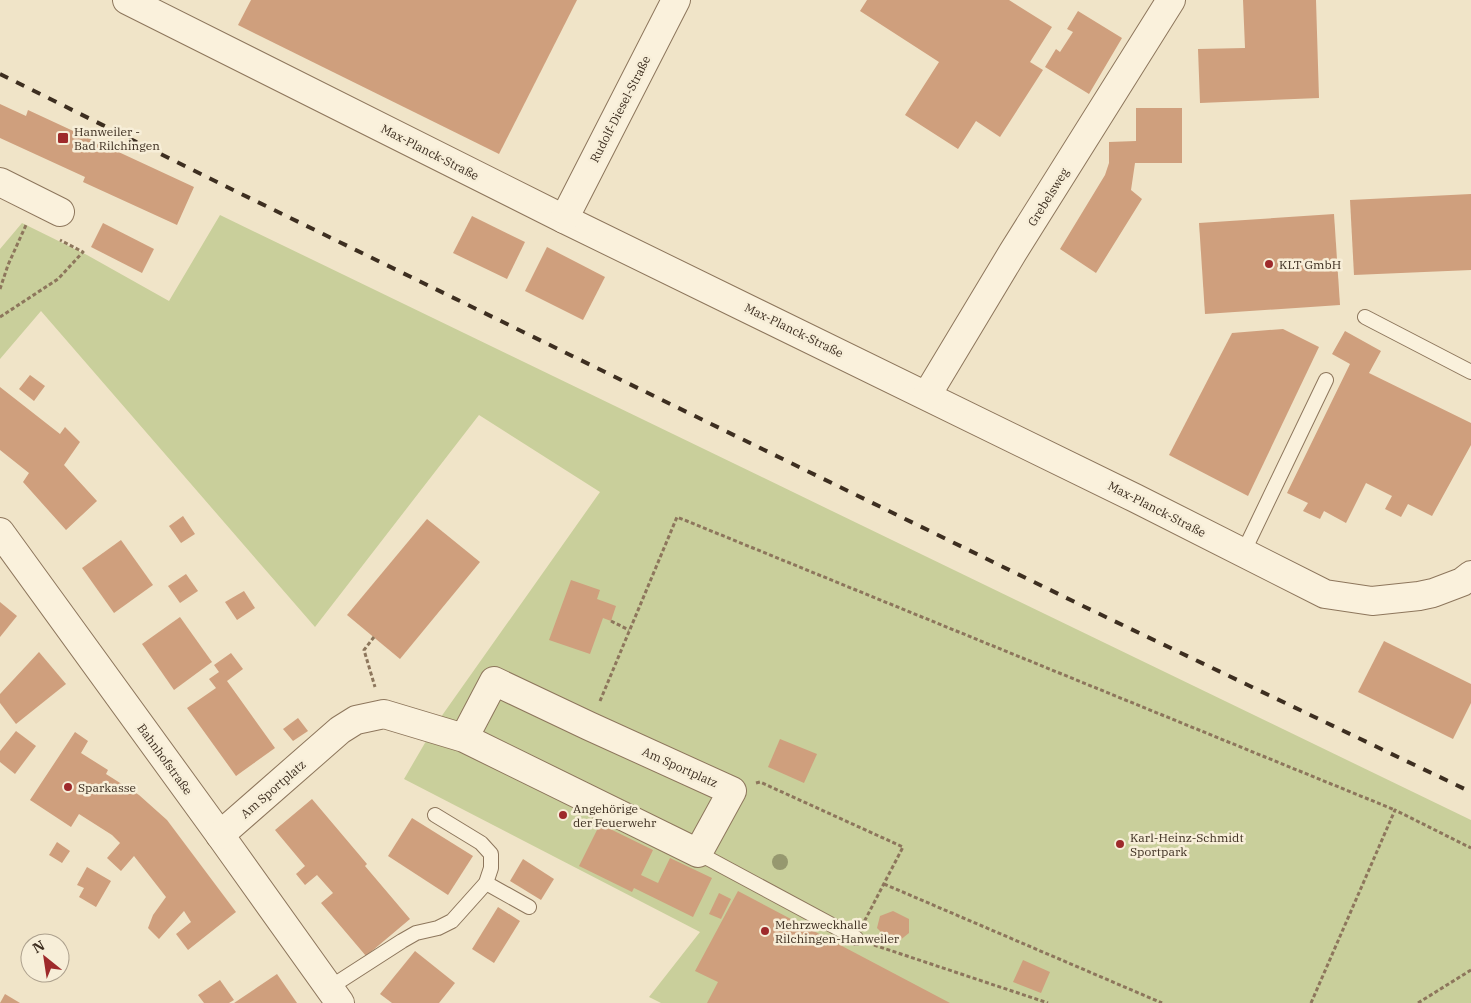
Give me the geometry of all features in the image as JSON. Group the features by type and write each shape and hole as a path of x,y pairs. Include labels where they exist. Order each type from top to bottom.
{"street":[{"name":"Max-Planck-Straße","path":"126,0 564,219 927,395 1325,594 1372,601 1419,596 1468,582"},
{"name":"Rudolf-Diesel-Straße","path":"564,219 676,0"},
{"name":"Grebelsweg","path":"927,395 1013,252 1171,0"},
{"path":"2,186 60,212"},
{"name":"Bahnhofstraße","path":"0,532 220,835 334,996"},
{"name":"Am Sportplatz","path":"220,835 340,730 356,720 384,714 464,738 698,853 732,790 494,681 464,738"}],"lane":[{"path":"1365,316 1471,372"},
{"path":"1243,553 1326,380"},
{"path":"435,815 481,843 491,854 491,868 486,883 529,907"},
{"path":"698,853 856,938"},
{"name":"Bahnhofstraße","path":"334,996 402,941 452,921 486,883"}],"path":[{"path":"0,289 8,265 28,222"},
{"path":"0,318 58,279 83,252 59,239"},
{"path":"589,726 677,518 1395,810 1471,848"},
{"path":"611,621 629,630"},
{"path":"374,638 364,650 384,714"},
{"path":"732,790 760,782 904,846 856,938 1048,1003"},
{"path":"1311,1003 1395,810"},
{"path":"884,884 1162,1003"},
{"path":"1418,1003 1471,970"}],"green space":[{"path":"220,215 1471,820 1471,1003 661,1003 649,997 700,932 404,779 436,724 600,492 479,415 315,627 41,311 0,359 0,249 22,223 87,255 169,301"}],"building":[{"path":"251,0 577,0 499,154 238,25"},
{"path":"867,0 1009,0 1052,27 1030,62 1043,70 1000,137 976,121 958,149 905,115 939,62 860,11"},
{"path":"1243,0 1316,0 1319,98 1200,103 1198,49 1245,48"},
{"path":"1078,11 1122,38 1089,94 1045,67 1056,49 1060,52 1073,32 1067,29"},
{"path":"0,104 26,116 28,110 194,187 177,225 83,182 85,177 0,138"},
{"path":"1136,108 1182,108 1182,163 1135,163 1131,190 1142,199 1096,273 1060,249 1105,175 1109,163 1109,142 1136,141"},
{"path":"1471,194 1471,270 1354,275 1350,200"},
{"name":"KLT GmbH","path":"1334,214 1340,305 1205,314 1199,223"},
{"path":"472,216 525,242 507,279 453,253"},
{"path":"103,223 154,249 142,273 91,247"},
{"path":"547,247 605,277 583,320 525,291"},
{"path":"1283,329 1319,347 1248,496 1169,455 1232,333"},
{"path":"1345,331 1381,351 1369,373 1471,423 1471,445 1432,516 1408,504 1401,517 1385,509 1392,496 1366,483 1346,523 1324,511 1320,519 1303,511 1308,503 1287,493 1350,364 1332,354"},
{"path":"30,375 45,386 34,401 19,389"},
{"path":"0,387 60,434 65,427 80,442 64,465 97,501 66,530 23,482 29,473 0,450"},
{"path":"183,516 195,534 181,543 169,526"},
{"path":"427,519 480,562 400,659 347,615"},
{"path":"121,540 153,585 114,613 82,568"},
{"path":"186,574 198,591 180,603 168,586"},
{"path":"571,580 600,590 597,599 616,606 611,621 603,618 590,654 549,640"},
{"path":"244,591 255,608 237,620 225,602"},
{"path":"0,602 17,616 0,637"},
{"path":"180,617 212,662 174,690 142,644"},
{"path":"1384,641 1471,684 1471,703 1453,739 1358,692"},
{"path":"39,652 66,684 16,724 0,703 0,694"},
{"path":"231,653 243,669 227,681 275,748 236,776 187,708 216,688 209,679 219,672 214,665"},
{"path":"298,718 308,731 293,741 283,729"},
{"path":"16,731 36,746 15,774 0,762 0,751"},
{"path":"75,732 88,741 81,753 108,770 106,774 139,795 167,820 236,912 188,950 176,934 191,922 184,911 159,939 148,928 153,915 166,897 134,856 121,871 107,858 120,843 112,835 79,814 71,827 30,800"},
{"path":"780,739 817,754 804,783 768,767"},
{"path":"312,799 410,919 366,956 321,903 333,893 317,875 305,885 296,874 305,866 275,830"},
{"path":"412,818 473,856 448,895 388,856"},
{"path":"600,824 653,850 641,875 658,883 670,858 712,878 693,917 634,888 632,892 579,866"},
{"path":"57,842 70,851 62,863 49,855"},
{"path":"523,859 554,879 541,900 510,881"},
{"path":"87,867 111,881 96,907 79,897 84,888 77,885"},
{"name":"Mehrzweckhalle Rilchingen-Hanweiler","path":"738,891 950,1003 707,1003 718,982 695,971"},
{"path":"719,893 731,899 721,919 709,914"},
{"path":"498,907 520,921 494,963 472,949"},
{"path":"893,911 909,919 909,933 899,941 885,936 877,928 880,916"},
{"path":"415,951 455,983 439,1003 392,1003 380,994"},
{"path":"1023,960 1050,972 1041,993 1013,982"},
{"path":"277,974 297,1003 234,1003"},
{"path":"220,980 234,1000 229,1003 204,1003 198,995"},
{"path":"5,994 20,1003 0,1003"}],"railway":[{"path":"0,74 1085,607 1471,792"}],"place":[{"name":"Hanweiler - Bad Rilchingen","path":"63,138"},
{"name":"KLT GmbH","path":"1269,264"},
{"name":"Sparkasse","path":"68,787"},
{"name":"Angehörige der Feuerwehr","path":"563,815"},
{"name":"Karl-Heinz-Schmidt Sportpark","path":"1120,844"},
{"name":"Mehrzweckhalle Rilchingen-Hanweiler","path":"765,931"}]}
